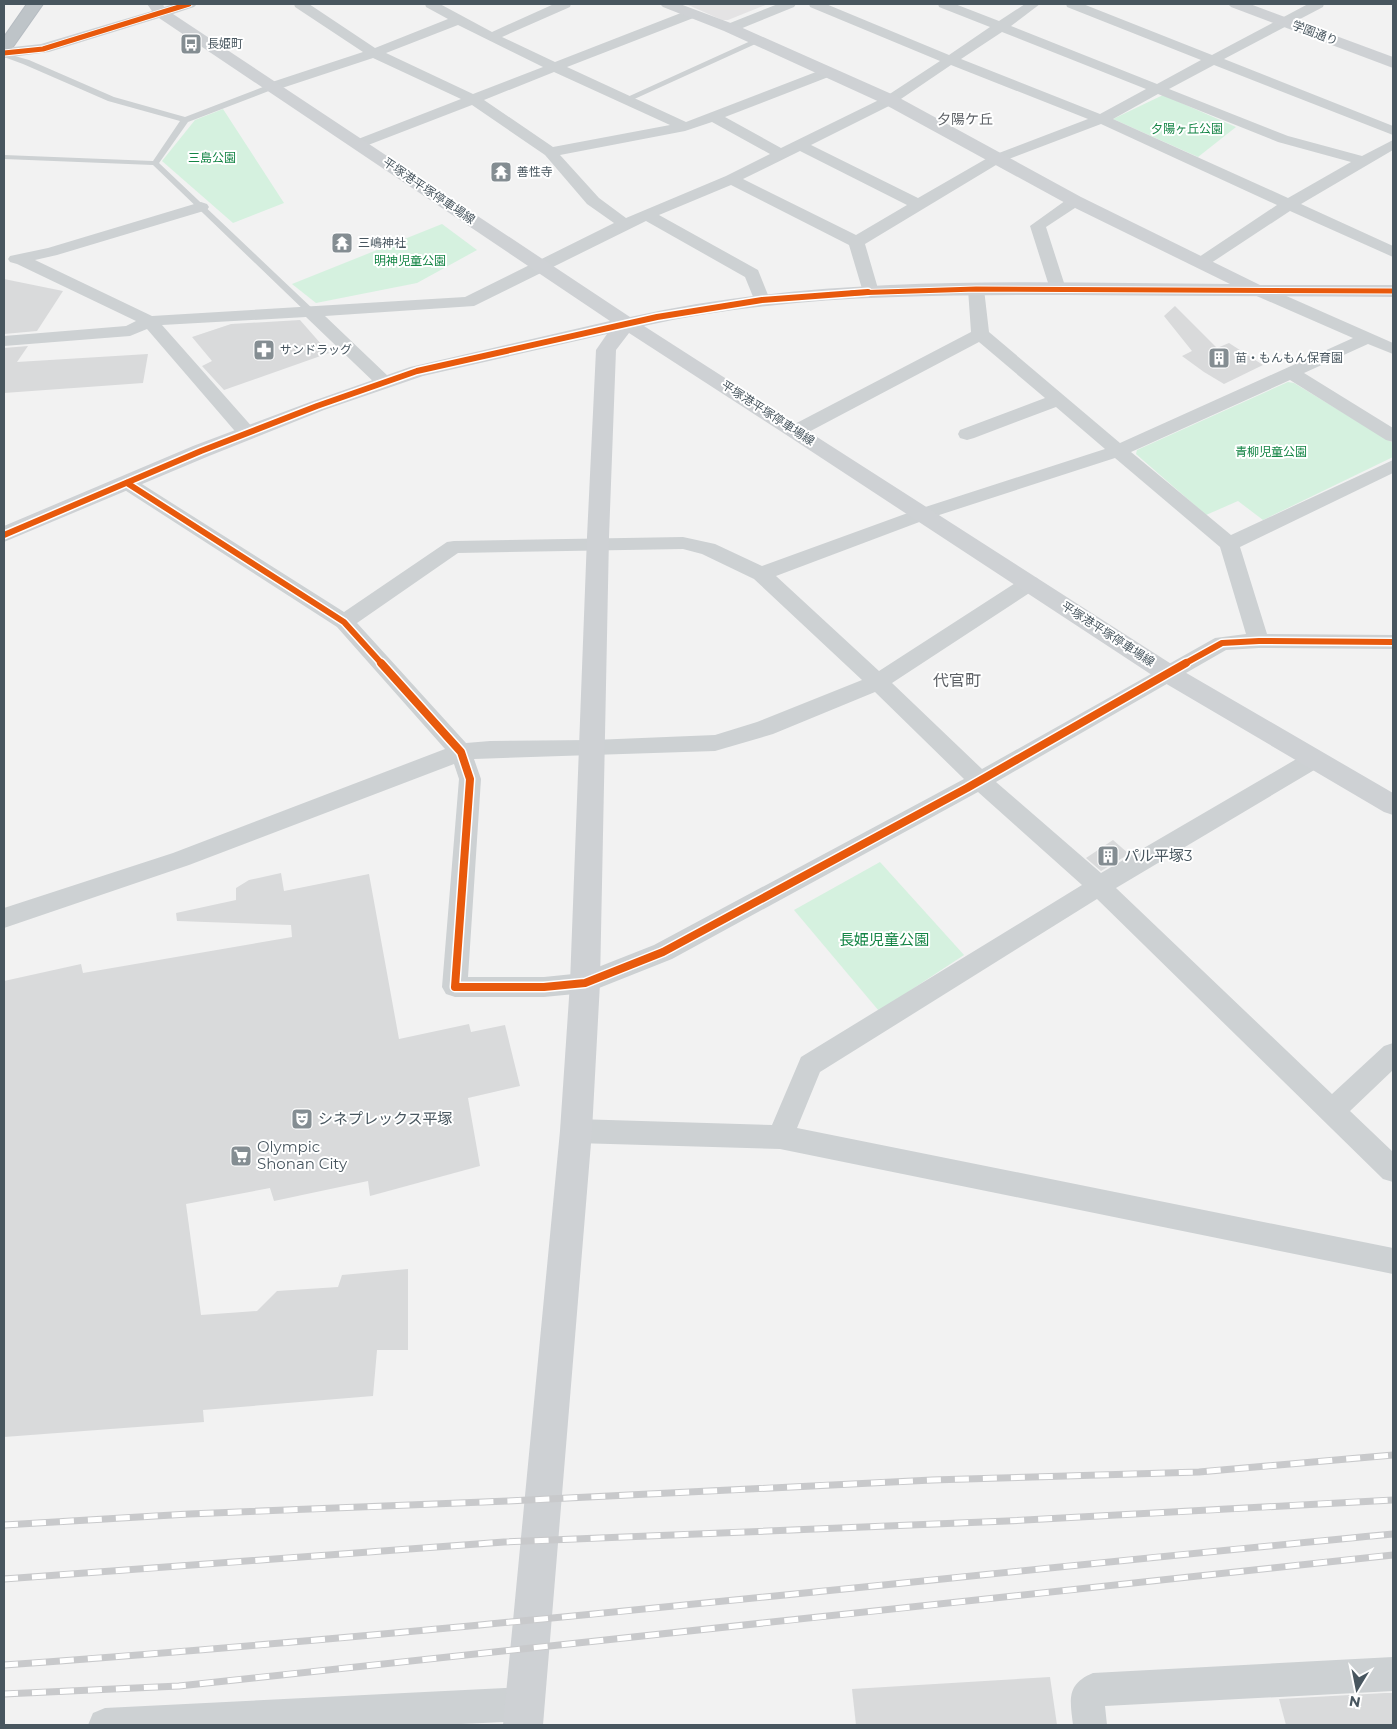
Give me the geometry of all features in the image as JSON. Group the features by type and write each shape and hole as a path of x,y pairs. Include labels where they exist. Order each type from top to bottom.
{"highway":[{"path":"4,48 35,4"}],"street":[{"path":"4,54 43,49 158,8 189,4"},
{"path":"300,4 374,53 475,100 550,152 593,201 625,224"},
{"path":"431,4 458,20 555,69 627,99 686,127"},
{"path":"493,36 565,4"},
{"path":"668,4 730,28 826,73 890,100 1076,201 1258,290 1393,349"},
{"path":"730,28 789,4"},
{"path":"815,4 950,60 1101,119 1393,252"},
{"path":"944,4 1283,139 1363,161"},
{"path":"4,341 130,331 150,321 468,302 625,224 731,179 890,100 1034,4"},
{"path":"1072,4 1393,131"},
{"name":"学園通り","path":"1236,4 1393,63"},
{"path":"856,242 996,159 1101,119 1212,58 1318,4"},
{"name":"平塚港平塚停車場線","path":"158,8 271,87 626,323 796,430 1167,673 1393,805"},
{"path":"358,144 555,69 690,14"},
{"path":"271,87 374,53 458,20"},
{"path":"550,152 686,127 826,73"},
{"path":"714,116 781,154"},
{"path":"1202,262 1290,204 1393,144"},
{"path":"800,145 919,205"},
{"path":"731,179 856,242 871,292"},
{"path":"1058,290 1038,226 1076,201"},
{"path":"12,259 201,207"},
{"path":"646,215 752,274 762,300"},
{"path":"12,259 150,321 247,433"},
{"path":"976,289 980,334 1229,544 1260,641"},
{"path":"4,536 127,482 247,433 384,382 417,371 626,323 762,300 871,292 976,289 1393,291"},
{"path":"310,312 384,382"},
{"path":"105,1725 524,1714 576,1131 585,983 598,545 606,350 626,323"},
{"path":"796,430 980,334"},
{"path":"761,574 923,514 1117,451 1368,338"},
{"path":"1291,373 1393,436"},
{"path":"967,434 1058,400"},
{"path":"1229,544 1393,466"},
{"path":"127,482 344,622 461,752 470,779 455,987 544,987 585,983 663,952 979,780 1222,643 1260,641 1393,642"},
{"path":"344,622 454,547 684,543 708,549 761,574 878,682 979,780 1099,886 1393,1170"},
{"path":"4,918 181,859 461,752 490,749 593,748 715,743 765,728 878,682 1030,583"},
{"path":"780,1137 810,1065 1099,886 1313,760"},
{"path":"1331,1112 1393,1054"},
{"path":"576,1131 780,1137 1393,1261"},
{"path":"1090,1725 1087,1698 1093,1690 1393,1674"}],"lane":[{"path":"627,99 758,41"},
{"path":"4,54 111,99 185,120"},
{"path":"155,163 185,120 271,87"},
{"path":"4,157 155,163 310,312"}],"shaded area":[{"path":"686,4 768,4 728,20 722,20"}],"green space":[{"name":"夕陽ヶ丘公園","path":"1163,95 1236,127 1198,157 1113,119"},
{"name":"三島公園","path":"223,109 284,203 233,223 162,161 195,120"},
{"name":"明神児童公園","path":"442,224 477,250 417,283 316,303 292,284"},
{"name":"青柳児童公園","path":"1288,382 1294,383 1393,443 1393,457 1263,520 1238,501 1206,515 1136,454 1137,450"},
{"name":"長姫児童公園","path":"880,862 964,955 879,1011 794,910"}],"building":[{"path":"4,279 63,291 37,331 4,334"},
{"name":"苗・もんもん保育園","path":"1175,306 1217,348 1229,343 1263,365 1224,384 1204,372 1182,356 1192,351 1164,316"},
{"path":"300,320 329,353 224,390 202,366 212,361 192,337 231,324"},
{"path":"28,346 17,362 148,354 143,383 4,393 4,348"},
{"name":"パル平塚3","path":"1113,840 1129,854 1101,871 1086,858"},
{"name":"Olympic Shonan City","path":"281,873 284,891 369,874 399,1039 469,1024 471,1032 505,1025 520,1086 468,1098 480,1166 370,1196 368,1181 274,1201 270,1188 186,1204 201,1315 257,1311 277,1291 338,1287 342,1275 408,1269 408,1350 377,1350 373,1396 203,1410 204,1422 4,1437 4,981 81,964 83,973 292,937 291,925 177,921 176,913 236,900 236,888 249,880"},
{"path":"1050,1677 1057,1725 856,1725 852,1689"},
{"path":"1393,1693 1393,1725 1286,1725 1279,1699"}],"railway":[{"path":"4,1525 189,1514 508,1501 932,1480 1199,1472 1393,1455"},
{"path":"4,1579 504,1542 1007,1521 1393,1500"},
{"path":"4,1665 178,1652 525,1621 1393,1534"},
{"path":"4,1694 179,1686 1393,1555"}],"cycle path":[{"path":"4,53 43,49 189,4"},
{"path":"4,535 201,451 317,406 417,371 657,317 762,300 871,292 976,289 1393,291"},
{"path":"127,483 344,622 461,752 470,779 455,987 544,987 585,983 663,952 967,788 1222,643 1259,641 1393,642"}],"place":[{"name":"長姫町","path":"191,44"},
{"name":"善性寺","path":"501,172"},
{"name":"三嶋神社","path":"342,243"},
{"name":"サンドラッグ","path":"264,350"},
{"name":"苗・もんもん保育園","path":"1219,358"},
{"name":"パル平塚3","path":"1108,856"},
{"name":"シネプレックス平塚","path":"302,1119"},
{"name":"Olympic Shonan City","path":"241,1156"}],"district":[{"name":"夕陽ケ丘","path":"965,119"},
{"name":"代官町","path":"957,680"}]}
